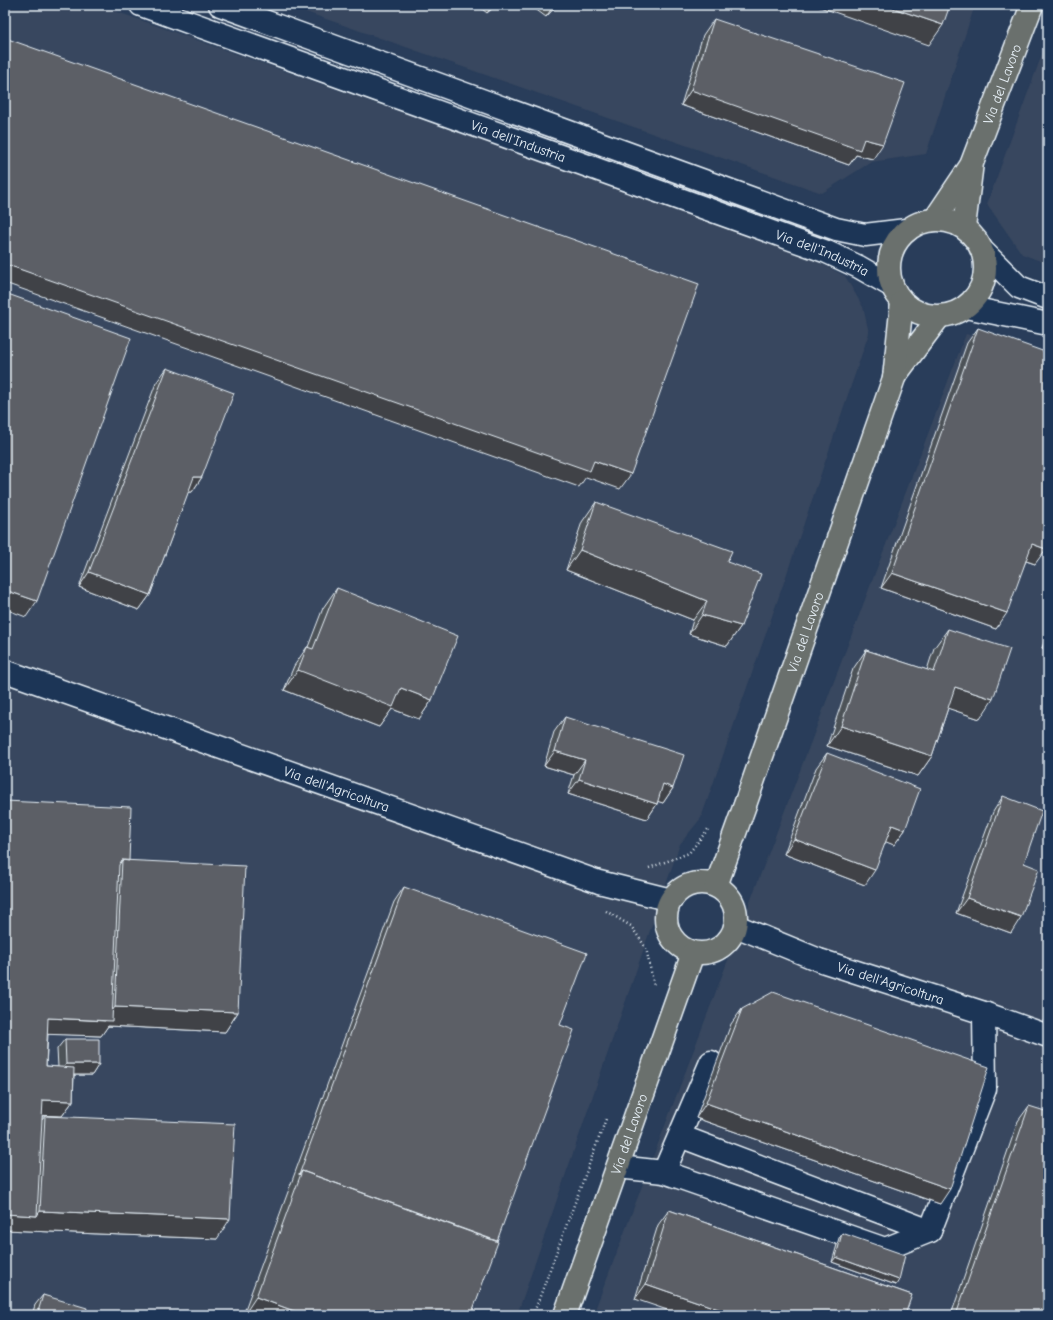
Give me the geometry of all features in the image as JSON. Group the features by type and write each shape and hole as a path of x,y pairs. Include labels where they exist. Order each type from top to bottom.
{"main road":[{"name":"Via del Lavoro","path":"935,220 972,163 1032,5"},
{"name":"Via del Lavoro","path":"964,227 972,163"},
{"name":"Via dell'Industria","path":"935,220 950,221 964,227 975,238 983,251 986,266 984,282 977,296 966,307 953,314 939,317 925,315 913,310 897,294 888,272 890,256 896,242 906,230 920,223 935,220"},
{"name":"Via del Lavoro","path":"716,886 894,378 897,294"},
{"name":"Via del Lavoro","path":"894,378 939,317"},
{"path":"696,883 706,883 716,886 724,891 730,898 734,907 736,926 731,937 724,945 715,951 704,954 693,953 683,949 674,942 668,932 666,910 671,900 677,892 686,886 696,883"},
{"name":"Via del Lavoro","path":"566,1315 693,953"}],"street":[{"name":"Via dell'Industria","path":"141,5 827,252 859,267 897,294"},
{"name":"Via dell'Industria","path":"227,6 836,229 865,235 906,230"},
{"path":"220,34 227,6"},
{"name":"Via dell'Industria","path":"983,251 1019,287 1048,298"},
{"path":"966,307 1048,324"},
{"name":"Via dell'Agricoltura","path":"5,671 599,882 671,900"},
{"name":"Via dell'Agricoltura","path":"736,926 819,960 984,1013 1048,1036"},
{"path":"618,1167 664,1172 885,1249 930,1231 985,1089 984,1013"},
{"path":"664,1172 711,1062"},
{"path":"680,1136 930,1231"}],"path":[{"path":"642,867 649,868 689,853 712,824"},
{"path":"599,882 592,901 630,926 646,948 654,988"},
{"path":"533,1315 607,1115"}],"shaded area":[{"path":"5,5 98,5 809,257 845,276 863,307 869,333 784,582 701,818 680,844 517,1315 5,1315"},
{"path":"286,5 975,5 926,154 871,162 822,193"},
{"path":"1048,38 1048,264 1022,254 987,204"},
{"path":"966,334 1048,361 1048,1315 593,1315"}],"building":[{"path":"884,5 950,5 943,25"},
{"path":"714,19 905,83 883,144 864,139 860,150 691,90"},
{"path":"5,38 699,284 631,474 594,461 590,471 5,264"},
{"path":"5,293 131,338 37,601 5,590"},
{"path":"978,328 1048,353 1048,543 1046,549 1032,544 1007,613 892,573"},
{"path":"167,368 234,393 202,477 194,477 150,595 89,572"},
{"path":"596,502 732,551 727,562 761,574 741,626 702,615 707,601 580,550"},
{"path":"337,588 458,636 432,700 401,688 393,707 298,670 307,647 313,649"},
{"path":"948,629 1010,649 993,699 955,687 932,756 841,726 866,650 934,672"},
{"path":"565,717 684,755 673,788 663,784 657,804 579,779 585,760 555,751"},
{"path":"827,753 920,789 905,830 892,825 875,870 794,839"},
{"path":"1003,796 1042,811 1024,863 1039,869 1021,917 967,898"},
{"path":"5,801 131,807 129,861 122,860 119,865 112,1021 48,1018 46,1066 74,1068 73,1101 43,1100 37,1216 5,1214"},
{"path":"122,860 245,866 238,1012 115,1007"},
{"path":"404,887 587,953 560,1025 574,1030 497,1241 302,1171 299,1175"},
{"path":"773,992 989,1067 950,1189 706,1103 742,1009"},
{"path":"65,1039 99,1039 99,1064 66,1064"},
{"path":"1029,1106 1048,1112 1048,1315 956,1315"},
{"path":"45,1116 235,1124 230,1219 40,1211"},
{"path":"302,1171 498,1242 471,1315 305,1315 256,1297"},
{"path":"669,1210 912,1295 905,1315 736,1315 646,1284"},
{"path":"842,1233 905,1255 899,1280 836,1257"},
{"path":"43,1295 87,1308 85,1315 37,1315"}]}
